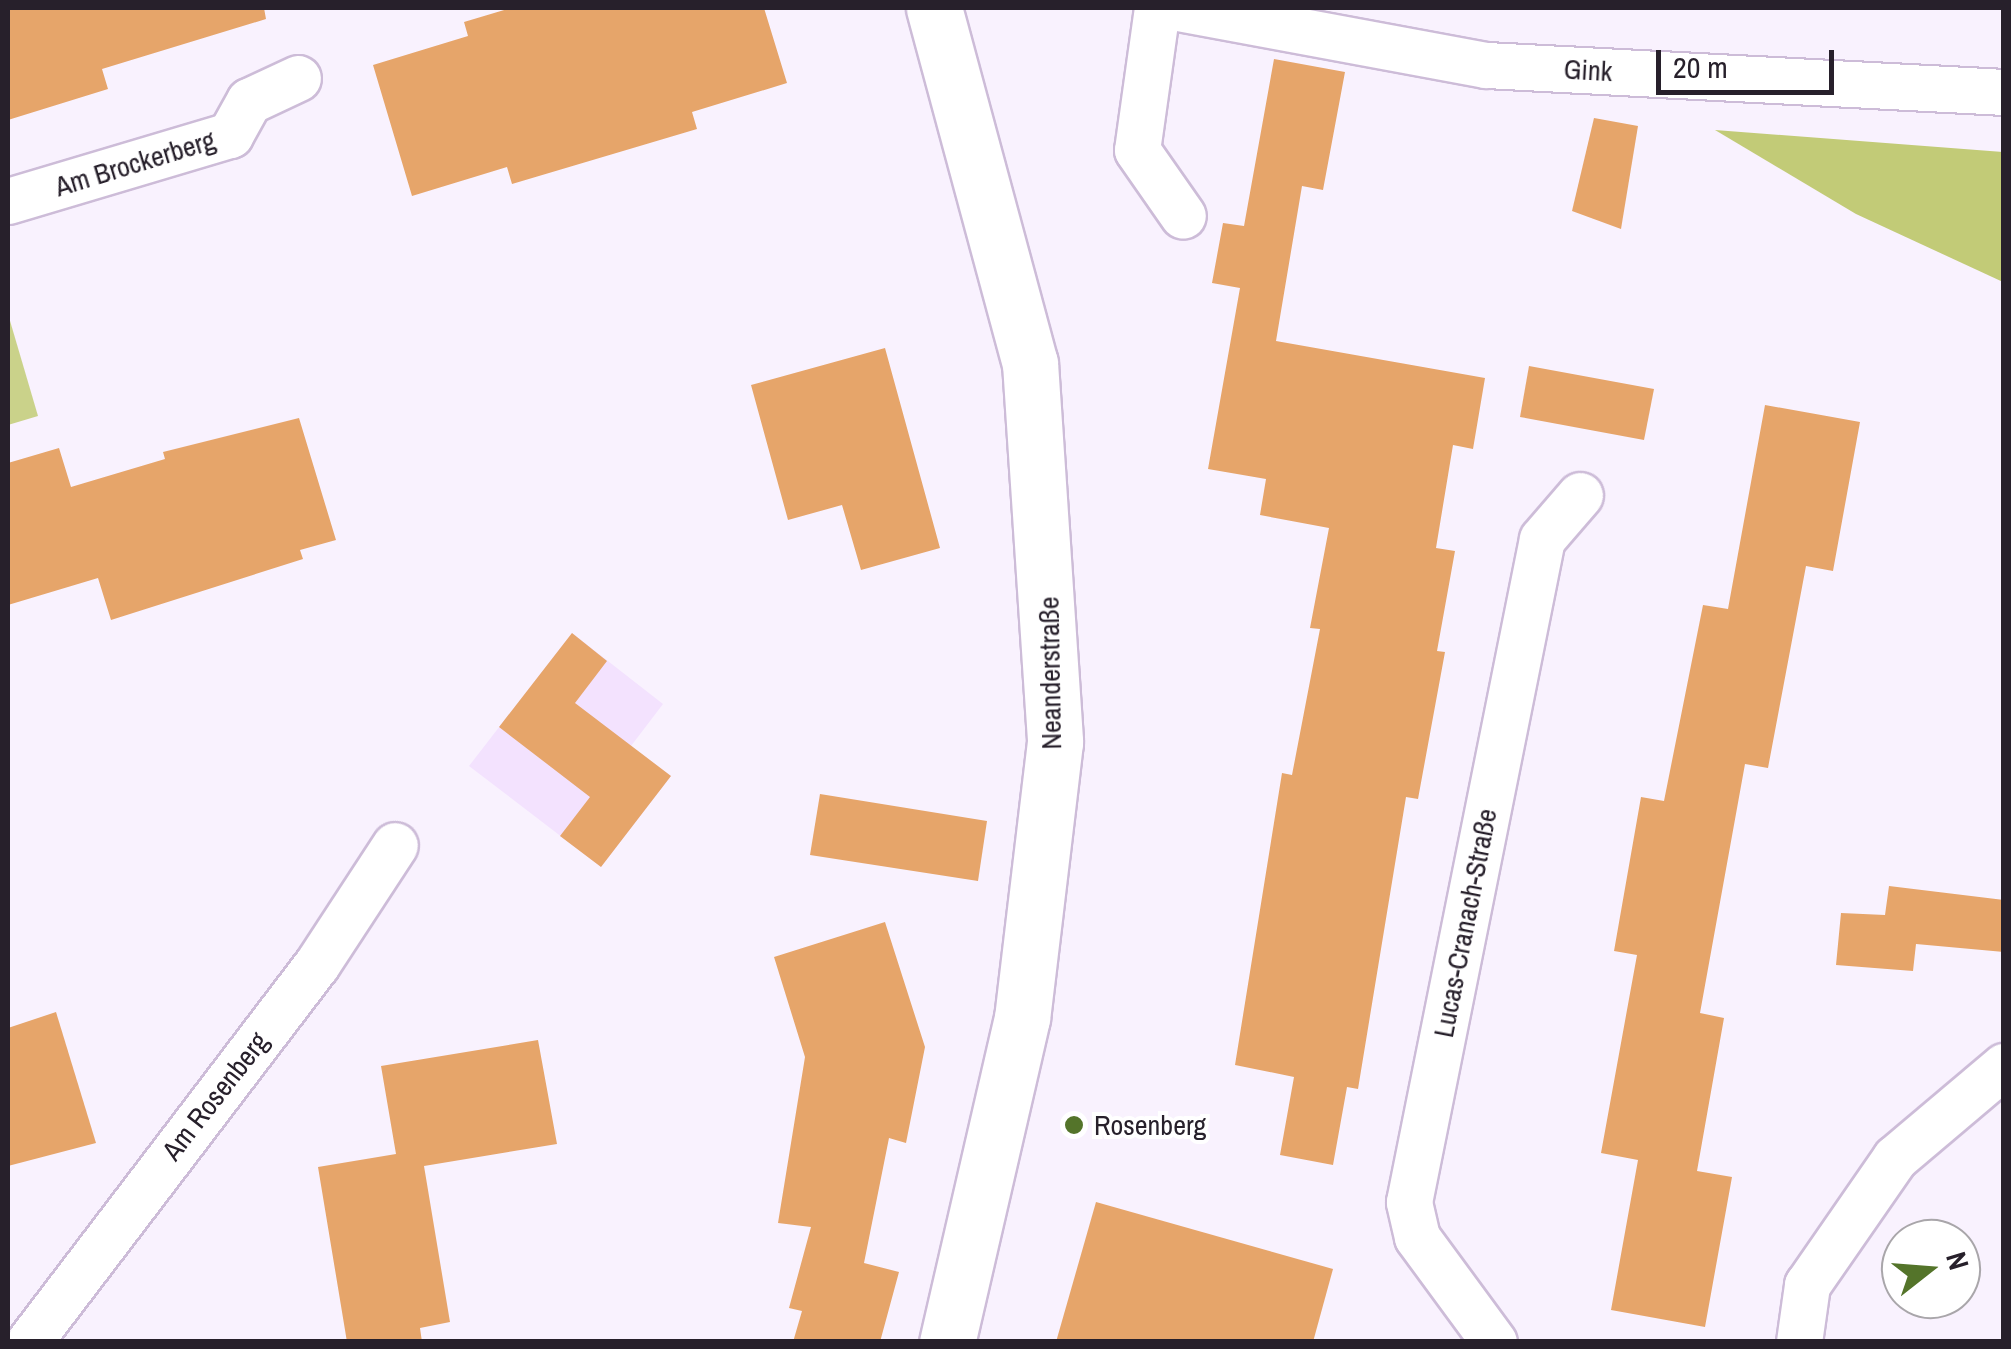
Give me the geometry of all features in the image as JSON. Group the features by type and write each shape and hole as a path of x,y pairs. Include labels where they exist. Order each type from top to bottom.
{"main road":[{"name":"Neanderstraße","path":"934,8 1030,363 1055,742 1022,1018 947,1342"}],"street":[{"path":"1156,8 1137,150 1182,216"},
{"name":"Gink","path":"1178,8 1486,65 2004,92"},
{"name":"Am Brockerberg","path":"8,202 230,135 249,100 298,78"},
{"name":"Lucas-Cranach-Straße","path":"1494,1342 1417,1237 1409,1202 1542,539 1580,495"},
{"name":"Am Rosenberg","path":"29,1342 317,964 394,845"},
{"path":"1799,1342 1808,1286 1895,1158 2004,1066"}],"shaded area":[{"path":"572,633 663,704 631,746 671,776 601,867 469,766"}],"green space":[{"path":"1715,130 2003,152 2003,282 1856,214"},
{"path":"8,314 38,416 8,425"}],"building":[{"path":"8,8 264,8 266,19 102,69 108,89 8,120"},
{"path":"511,8 764,8 787,83 692,112 697,129 512,184 507,167 412,196 373,65 468,36 464,22"},
{"path":"1274,59 1345,72 1323,190 1302,186 1276,341 1485,378 1473,449 1453,445 1436,548 1455,551 1437,651 1445,652 1418,799 1406,797 1358,1089 1347,1087 1333,1165 1280,1155 1294,1077 1235,1065 1282,773 1292,775 1320,629 1310,628 1329,528 1260,515 1266,479 1208,469 1240,288 1212,283 1223,223 1244,226"},
{"path":"1594,118 1638,126 1621,229 1572,211"},
{"path":"885,348 940,548 861,570 842,505 788,520 751,385"},
{"path":"1529,366 1654,389 1644,440 1520,417"},
{"path":"1765,405 1860,422 1833,571 1806,566 1768,768 1745,764 1700,1013 1724,1018 1697,1171 1732,1177 1705,1327 1611,1310 1638,1160 1601,1153 1637,955 1614,951 1641,797 1664,801 1703,605 1728,609"},
{"path":"299,418 336,540 300,550 303,559 111,620 98,578 8,605 8,463 59,448 71,487 165,459 163,452"},
{"path":"572,633 607,661 575,703 671,776 601,867 560,836 590,797 499,727"},
{"path":"820,794 987,821 978,881 810,855"},
{"path":"1889,886 2004,900 2004,952 1916,944 1913,971 1836,965 1841,913 1885,915"},
{"path":"885,922 925,1047 906,1143 889,1138 864,1263 899,1272 880,1342 793,1342 802,1311 789,1308 811,1227 778,1223 805,1057 774,957"},
{"path":"56,1012 96,1143 8,1166 8,1028"},
{"path":"538,1040 557,1144 424,1166 450,1322 420,1328 422,1342 347,1342 318,1167 396,1154 381,1066"},
{"path":"1096,1202 1333,1269 1313,1342 1056,1342"}],"place":[{"name":"Rosenberg","path":"1074,1125"}]}
